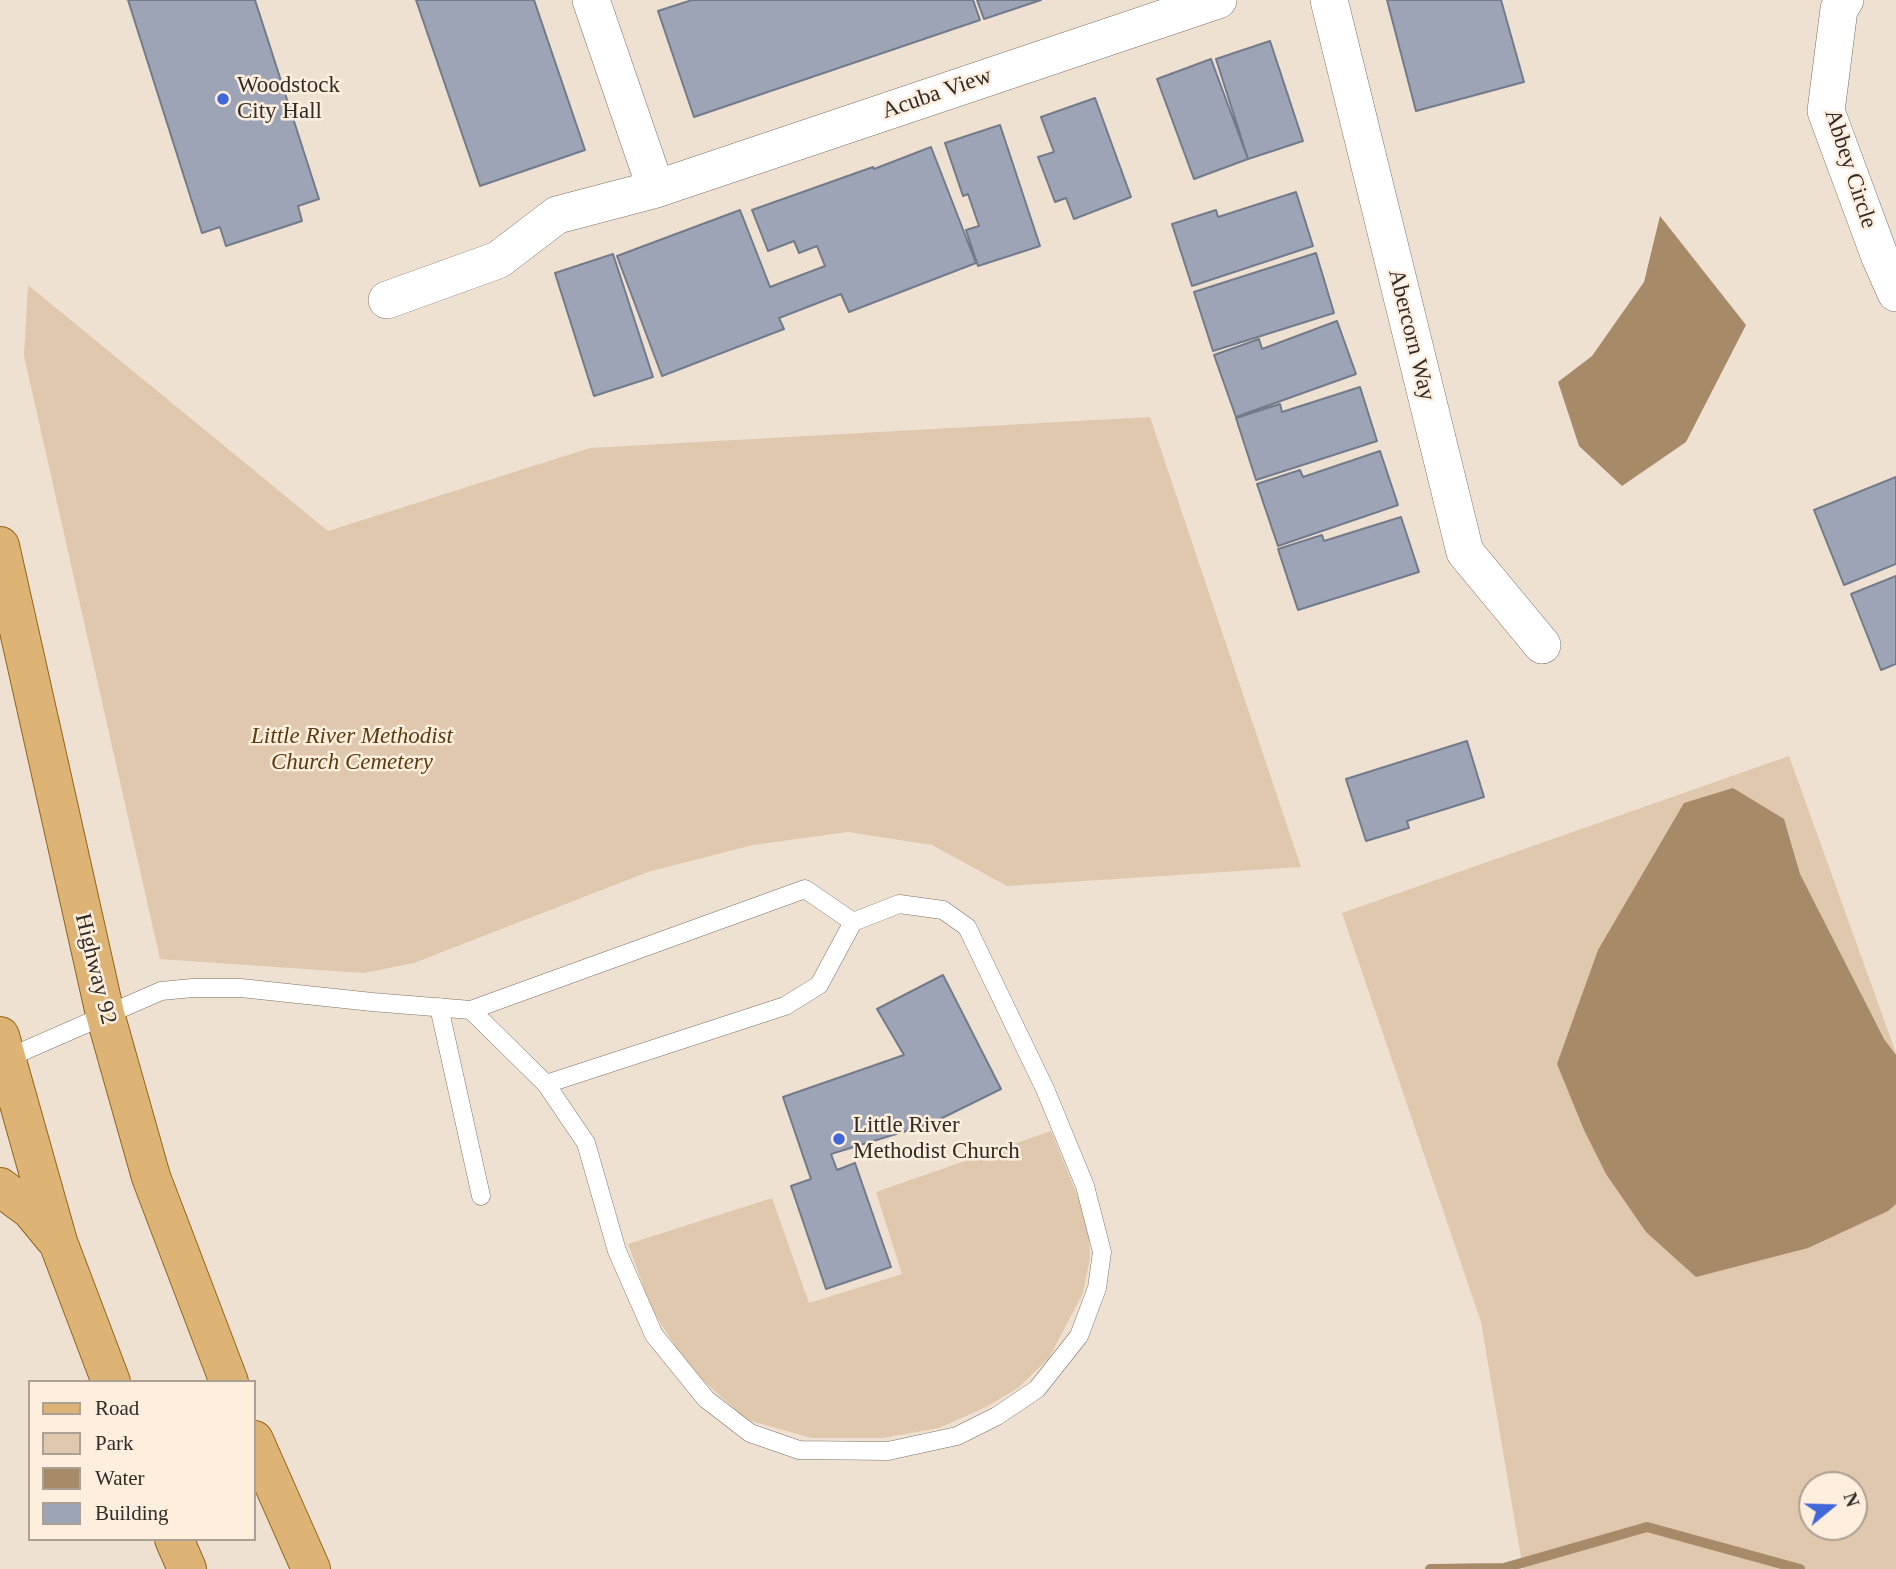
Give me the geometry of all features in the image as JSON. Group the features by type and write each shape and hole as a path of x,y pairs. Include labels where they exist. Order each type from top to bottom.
{"main road":[{"name":"Highway 92","path":"0,546 105,1014 150,1177 228,1380"},
{"path":"2,1052 58,1242 110,1380"},
{"path":"0,1187 31,1210 58,1242"},
{"path":"256,1445 311,1569"},
{"path":"175,1541 187,1569"}],"street":[{"path":"592,0 656,189"},
{"name":"Acuba View","path":"387,300 498,260 557,215 656,189 1218,0"},
{"name":"Abercorn Way","path":"1329,0 1465,552 1542,645"},
{"name":"Abbey Circle","path":"1845,0 1839,9 1826,111 1896,293"}],"lane":[{"path":"2,1052 161,991 193,988 241,988 471,1010 804,889 853,922"},
{"path":"471,1010 546,1084 586,1143 617,1251 654,1335 706,1399 750,1433 799,1450 888,1451 957,1436 997,1416 1037,1389 1079,1336 1097,1288 1102,1252 1085,1186 1045,1089 967,927 943,910 899,904 853,922 819,985 785,1006 546,1084"},
{"path":"439,1007 481,1196"}],"green space":[{"name":"Little River Methodist Church Cemetery","path":"28,285 328,531 590,448 1150,417 1301,867 1007,886 932,845 848,832 753,845 648,872 414,963 364,973 160,959 24,356"},
{"path":"1789,756 1896,1053 1896,1569 1523,1569 1481,1322 1342,913"},
{"path":"1051,1131 1088,1222 1090,1258 1083,1293 1049,1358 1018,1388 986,1407 939,1428 883,1438 812,1438 747,1420 690,1369 652,1310 628,1244 772,1198 809,1303 902,1274 876,1192"}],"water":[{"path":"1660,216 1746,325 1686,442 1622,486 1579,446 1558,382 1592,356 1644,282"},
{"path":"1733,788 1784,819 1800,874 1884,1039 1896,1055 1896,1204 1888,1211 1808,1248 1696,1277 1646,1232 1606,1174 1584,1130 1557,1064 1598,950 1684,803"}],"building":[{"name":"Woodstock City Hall","path":"128,0 255,0 319,199 298,206 302,221 226,246 220,227 202,233"},
{"path":"416,0 534,0 585,150 480,186"},
{"path":"692,0 973,0 980,20 694,117 658,11"},
{"path":"977,0 1041,0 984,19"},
{"path":"1387,0 1501,0 1524,82 1416,111"},
{"path":"1270,41 1303,141 1248,159 1216,59"},
{"path":"1211,59 1248,159 1194,179 1157,79"},
{"path":"1095,98 1131,197 1074,219 1066,198 1055,202 1038,157 1054,152 1041,117"},
{"path":"1000,125 1040,246 978,266 966,230 979,226 968,194 963,196 945,143"},
{"path":"931,147 976,263 849,312 841,294 779,318 784,329 662,376 617,256 740,210 770,287 825,266 817,246 799,253 794,241 768,251 752,210"},
{"path":"1296,192 1313,246 1192,286 1172,224 1216,210 1218,217"},
{"path":"1316,253 1334,313 1213,351 1194,292"},
{"path":"613,254 653,377 594,396 555,273"},
{"path":"1337,321 1356,374 1236,417 1214,355 1259,339 1262,349"},
{"path":"1360,387 1377,441 1256,480 1236,418 1280,404 1282,412"},
{"path":"1380,451 1398,505 1278,546 1257,484 1300,470 1303,477"},
{"path":"1896,477 1896,564 1844,585 1814,510"},
{"path":"1401,517 1419,572 1298,610 1278,549 1322,535 1324,541"},
{"path":"1896,576 1896,664 1881,670 1851,594"},
{"path":"1467,741 1484,797 1407,821 1409,828 1366,841 1346,779"},
{"name":"Little River Methodist Church","path":"943,975 1001,1089 932,1123 831,1154 837,1170 855,1163 891,1267 826,1289 791,1186 811,1179 783,1097 904,1055 877,1009"}],"waterway":[{"path":"1430,1569 1504,1568 1647,1527 1800,1569"}],"place":[{"name":"Woodstock City Hall","path":"223,99"},
{"name":"Little River Methodist Church","path":"839,1139"}]}
